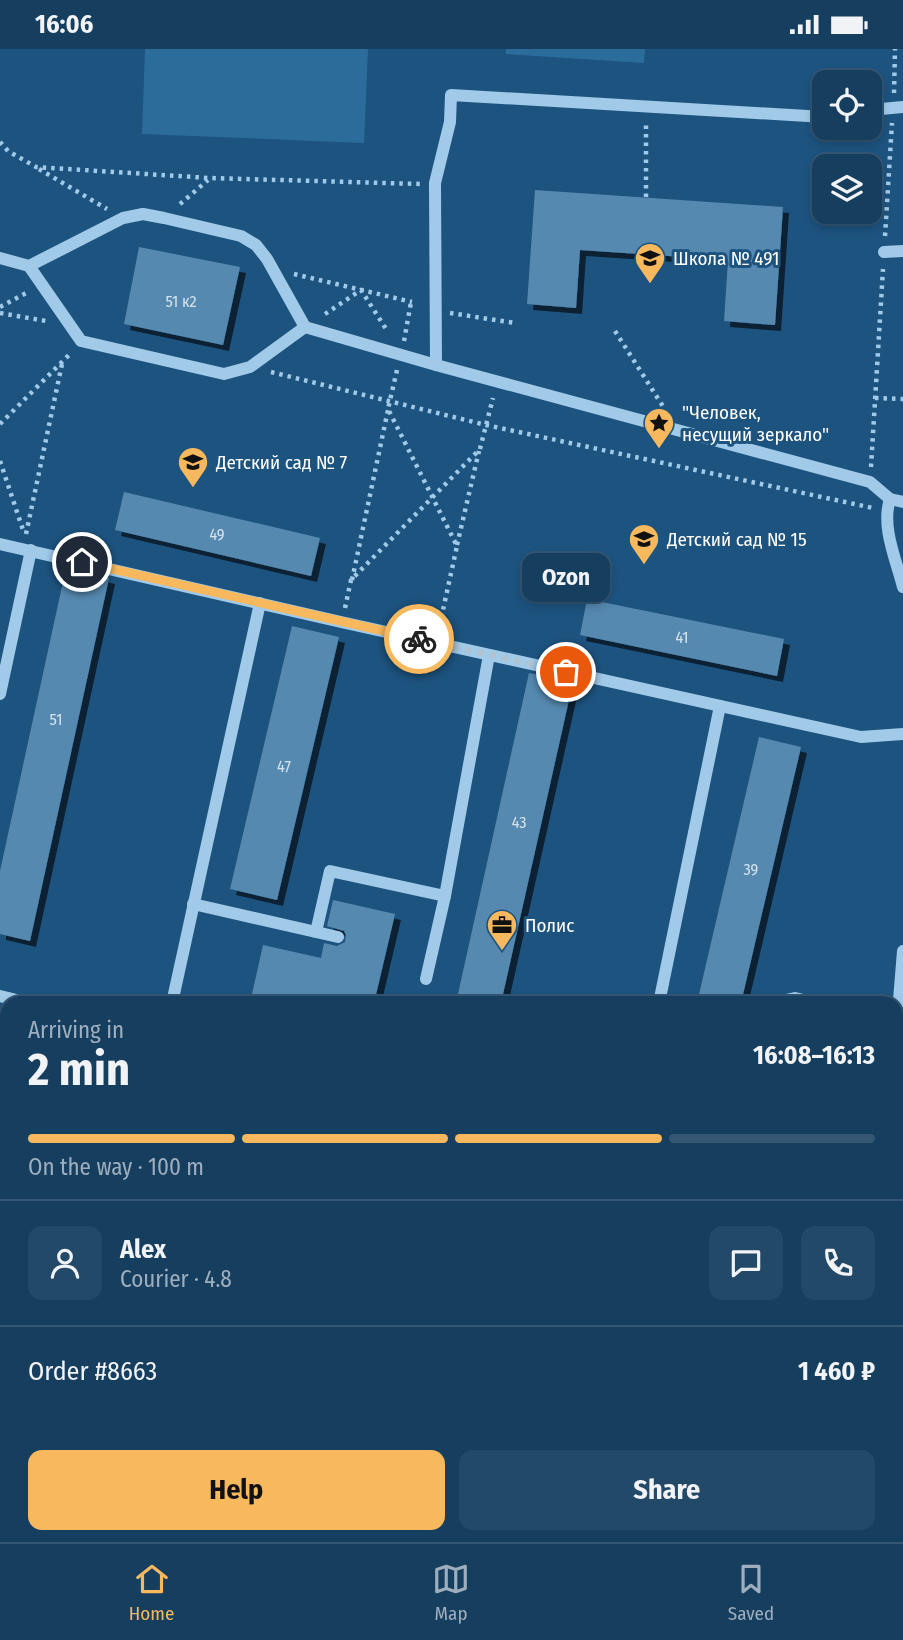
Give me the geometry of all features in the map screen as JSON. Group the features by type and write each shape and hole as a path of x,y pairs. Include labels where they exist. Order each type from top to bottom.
{"street":[{"path":"436,365 435,183 450,122 451,96 812,116"},
{"path":"882,109 903,107"},
{"path":"29,266 123,218 143,214 241,236 256,244 305,327 870,482 893,504 887,527 903,587"},
{"path":"884,252 903,251"},
{"path":"0,258 29,266 81,340 224,374 250,367 305,327"},
{"path":"0,544 861,737 903,734"},
{"path":"0,694 32,550"},
{"path":"173,996 260,603"},
{"path":"426,979 445,897 489,655"},
{"path":"660,996 720,706"},
{"path":"316,932 330,871 445,897"},
{"path":"193,904 338,937"},
{"path":"899,996 903,951"}],"path":[{"path":"646,197 647,107"},
{"path":"0,142 8,151 123,218"},
{"path":"36,167 209,179 435,183"},
{"path":"164,218 209,179"},
{"path":"273,269 436,308 455,315 515,323"},
{"path":"0,307 42,284"},
{"path":"305,327 361,290"},
{"path":"361,290 401,354"},
{"path":"341,622 411,302"},
{"path":"0,313 71,326"},
{"path":"615,331 678,429"},
{"path":"0,424 62,364 81,340"},
{"path":"25,537 62,364"},
{"path":"250,367 486,425 893,504"},
{"path":"436,643 498,380"},
{"path":"875,398 903,399"},
{"path":"388,409 457,546"},
{"path":"351,580 480,449"},
{"path":"0,460 25,537 32,550"}],"shaded area":[{"path":"145,49 368,49 364,143 142,134"},
{"path":"506,49 645,49 644,63 506,54"}],"building":[{"path":"535,190 783,207 775,325 724,321 728,260 580,250 576,308 527,304"},
{"path":"139,247 240,267 223,345 124,324"},
{"path":"124,492 320,538 311,576 115,530"},
{"path":"66,568 109,578 30,941 0,934 0,871"},
{"path":"587,599 784,639 777,676 580,635"},
{"path":"292,626 339,637 277,900 230,889"},
{"path":"529,673 573,682 503,996 458,996"},
{"path":"759,737 801,747 743,996 699,996"},
{"path":"333,900 395,914 376,996 252,996 263,945 321,958 324,943 337,946 345,942 344,931 327,926"}],"way so far":[{"path":"419,639 566,672"}],"place":[{"name":"Школа № 491","path":"650,285"},
{"name":"\"Человек, несущий зеркало\"","path":"659,450"},
{"name":"Детский сад № 7","path":"193,489"},
{"name":"Детский сад № 15","path":"644,566"},
{"name":"Ozon","path":"566,672"},
{"name":"Полис","path":"502,952"}],"route":[{"path":"82,562 419,639"}]}
